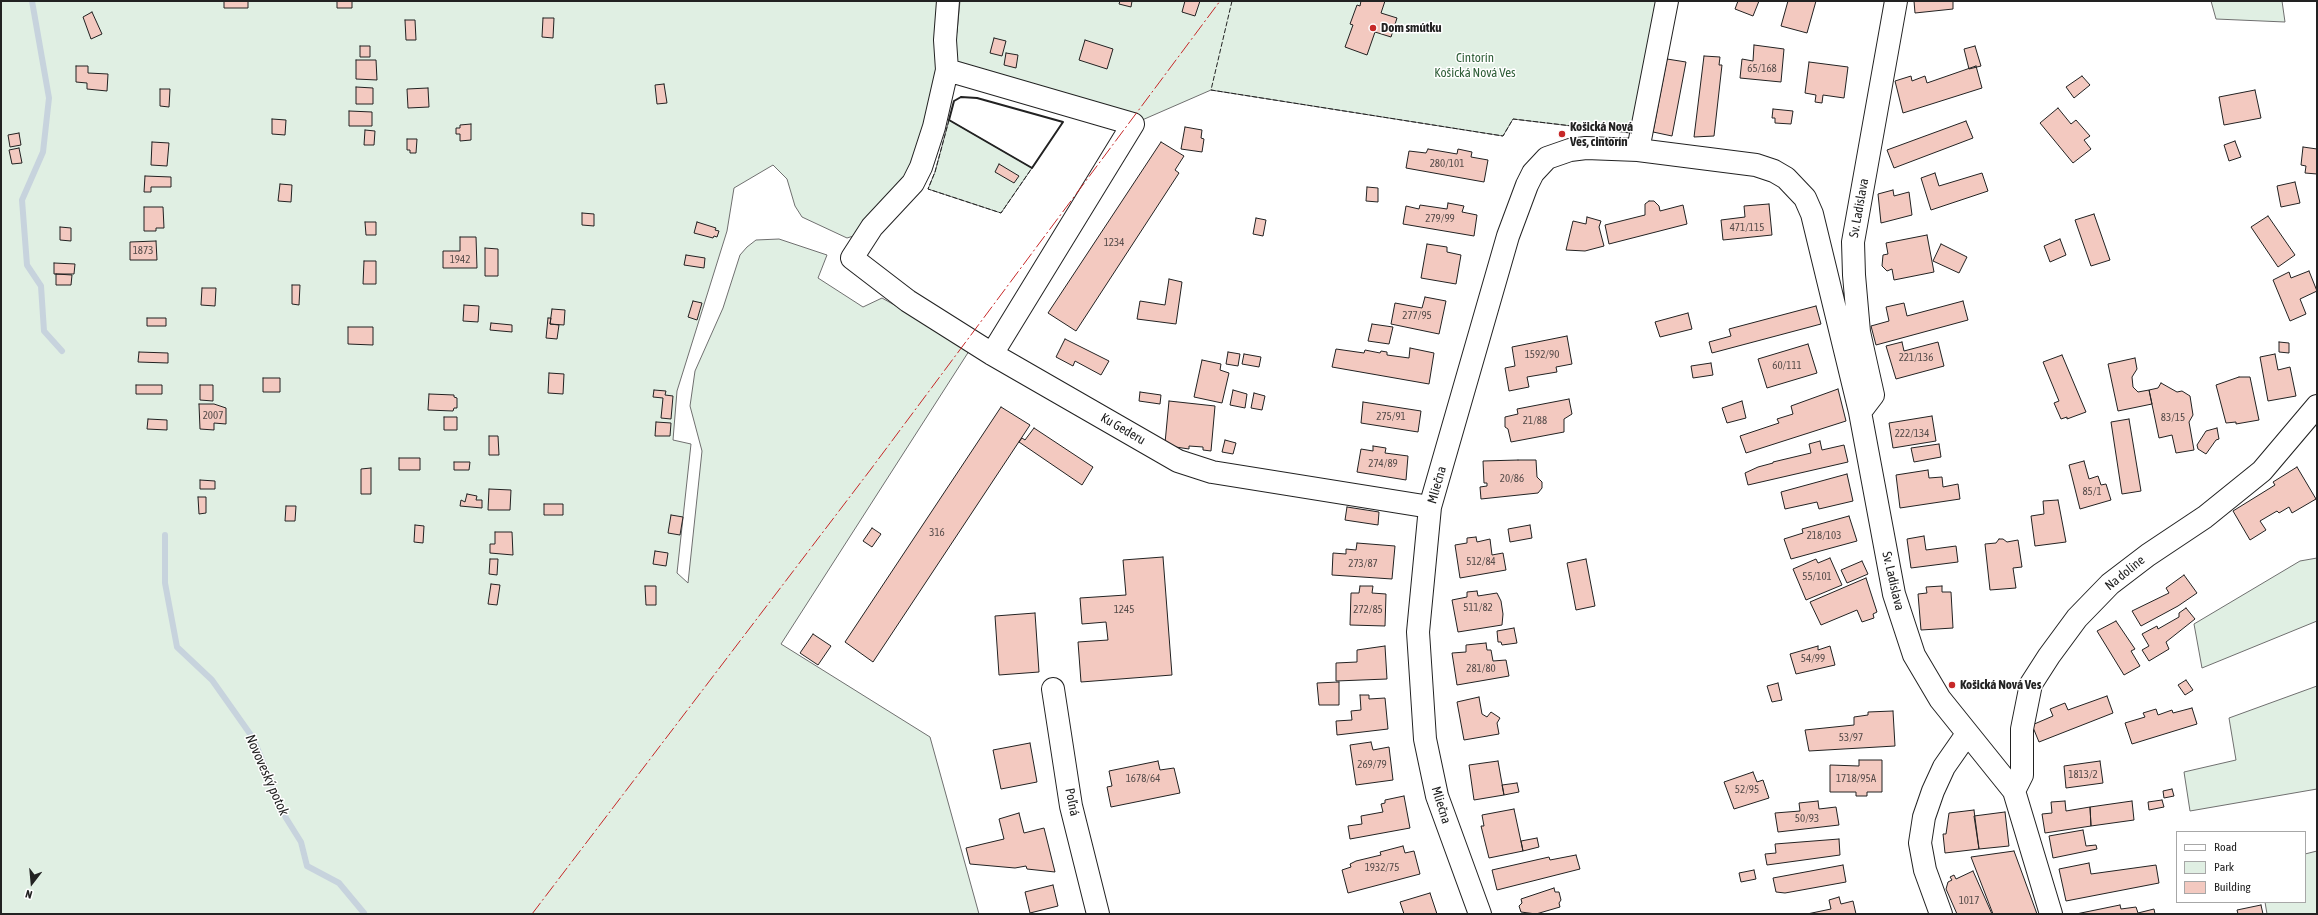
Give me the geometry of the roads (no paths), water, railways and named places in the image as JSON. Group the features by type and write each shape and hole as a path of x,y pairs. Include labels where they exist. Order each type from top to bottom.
{"street":[{"path":"948,1 945,40 947,70 1133,124 992,354"},
{"path":"1638,150 1667,1"},
{"name":"Sv. Ladislava","path":"1860,412 1873,395 1859,332 1853,242 1896,1"},
{"name":"Ku Gederu","path":"947,70 934,127 921,167 913,183 872,227 852,258 908,301 992,354 1178,461 1212,472 1430,508"},
{"name":"Mliečna","path":"1480,914 1437,796 1424,739 1418,632 1430,508 1508,236 1517,209 1533,173 1547,158 1570,150 1586,148 1638,150"},
{"name":"Sv. Ladislava","path":"1638,150 1756,166 1774,170 1796,186 1805,198 1812,214 1860,412 1894,594 1914,655 1940,699 2014,791 2051,914"},
{"name":"Na doline","path":"2014,791 2022,775 2022,729 2031,684 2048,656 2077,618 2110,584 2148,555 2205,517 2262,471 2317,406"},
{"name":"Poľná","path":"1053,689 1072,806 1098,914"},
{"path":"1942,914 1925,870 1920,843 1924,817 1933,791 1944,767 1967,734"}],"waterway":[{"name":"Novoveský potok","path":"32,1 49,98 43,152 22,200 27,265 41,286 44,331 62,351"},
{"name":"Novoveský potok","path":"165,535 165,583 177,647 212,680 253,738 286,818 301,842 307,866 339,883 364,913"}],"place":[{"name":"Dom smútku","path":"1373,28"},
{"name":"Košická Nová Ves, cintorín","path":"1562,134"},
{"name":"Košická Nová Ves","path":"1952,685"}],"park label":[{"name":"Cintorín Košická Nová Ves","path":"1475,66"}]}
